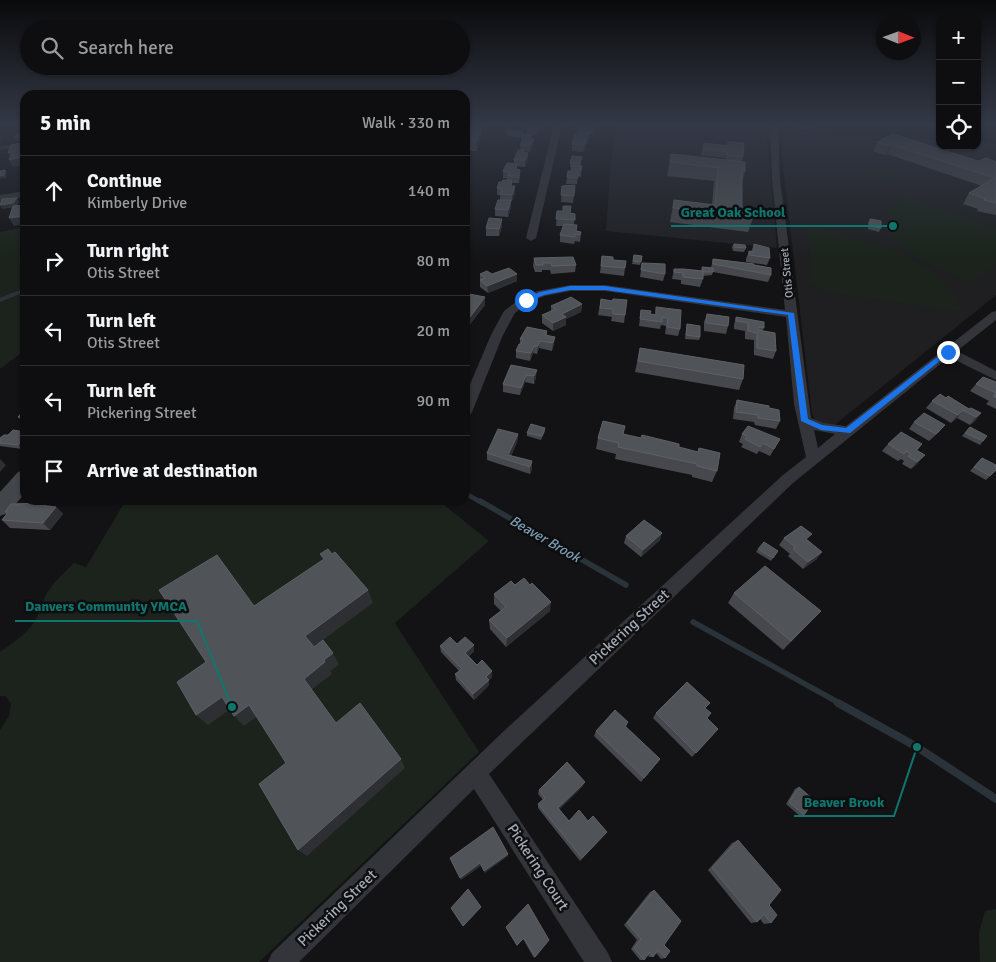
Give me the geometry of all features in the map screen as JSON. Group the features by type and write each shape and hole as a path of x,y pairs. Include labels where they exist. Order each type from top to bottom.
{"main road":[{"path":"3,501 20,483"}],"street":[{"path":"531,238 547,170"},
{"name":"Otis Street","path":"776,170 791,314 805,421 813,458"},
{"path":"0,198 20,195"},
{"path":"470,400 496,335 510,311 526,300 542,294 570,288 605,288 791,314"},
{"name":"Pickering Street","path":"281,962 476,773 761,503 813,458 996,314"},
{"path":"948,352 996,376"},
{"path":"805,421 821,428 848,431"},
{"name":"Pickering Court","path":"476,773 599,962"}],"shaded area":[{"path":"611,170 770,170 777,248 606,231"},
{"path":"784,170 996,170 996,295 832,427 816,421 812,414"},
{"path":"862,170 886,170 900,175 891,180"},
{"path":"906,196 996,228 996,265 972,283 937,268 901,246 893,237 888,227 887,215 888,208"},
{"path":"20,228 20,354 0,369 0,232"},
{"path":"808,229 850,236 898,252 920,264 939,278 954,294 962,312 826,292 811,284"},
{"path":"123,505 444,505 489,541 395,623 479,752 259,962 0,962 0,730 9,716 11,703 5,696 0,696 0,652 28,630 38,616 44,599 53,584 74,563 86,567"},
{"path":"996,909 996,962 980,962 979,933 985,911"}],"building":[{"path":"5,170 4,175 0,176 0,171"},
{"path":"520,170 519,176 508,176 509,172 503,171"},
{"path":"571,170 581,170 578,170 578,178 567,177 568,171"},
{"path":"718,170 745,170 742,170 742,208 753,209 753,218 673,208 674,200 715,205"},
{"path":"970,170 996,170 996,203 969,193 995,178"},
{"path":"512,180 510,186 515,186 512,195 500,194 502,189 497,188 499,182"},
{"path":"575,185 574,196 561,195 562,186"},
{"path":"17,198 13,203 0,205 2,199"},
{"path":"498,200 511,200 508,210 495,209"},
{"path":"20,205 20,217 9,218 13,206"},
{"path":"563,206 571,206 570,213 575,214 575,220 556,219 557,211 563,211"},
{"path":"489,218 502,219 499,229 486,228"},
{"path":"870,219 881,221 881,228 870,226"},
{"path":"564,224 577,225 576,231 581,232 580,235 575,234 575,237 560,235"},
{"path":"734,244 745,245 746,248 734,247"},
{"path":"754,244 769,248 770,258 749,255 749,251 754,252"},
{"path":"634,255 642,256 641,262 633,261"},
{"path":"602,256 613,257 613,260 626,261 625,268 601,266"},
{"path":"573,257 576,265 552,266 551,263 542,263 543,265 536,265 534,258"},
{"path":"713,259 771,268 771,275 713,264"},
{"path":"642,263 665,264 665,274 641,270"},
{"path":"702,267 713,268 713,272 703,272"},
{"path":"509,268 517,274 487,286 480,280 485,278 480,274 487,271 492,274"},
{"path":"674,269 703,271 703,279 683,277 683,273 674,272"},
{"path":"470,294 485,297 470,317"},
{"path":"571,297 582,304 562,314 566,317 553,323 542,315 556,309 551,306"},
{"path":"601,299 612,301 613,299 627,300 625,315 613,314 613,309 600,308"},
{"path":"656,307 681,310 680,329 667,327 668,318 662,317 662,322 640,319 641,310 651,311 650,314 656,315"},
{"path":"707,314 729,317 728,326 706,323"},
{"path":"736,317 764,322 764,328 758,327 758,330 775,333 776,351 757,348 757,333 748,331 748,323 736,321"},
{"path":"687,324 700,326 700,337 686,335"},
{"path":"527,327 547,331 545,335 555,337 553,343 540,341 538,346 534,346 531,353 516,351 519,344 521,344 523,339 520,339"},
{"path":"640,348 744,365 743,379 638,361"},
{"path":"511,365 537,370 534,376 526,375 521,388 503,384"},
{"path":"983,377 996,382 996,393 976,384"},
{"path":"940,394 946,398 948,396 969,409 971,408 981,413 976,417 963,410 958,415 932,401"},
{"path":"737,400 769,406 769,408 779,410 780,421 736,412"},
{"path":"924,413 945,425 936,434 914,422"},
{"path":"603,421 625,426 623,434 641,438 642,435 679,444 679,447 698,452 699,448 720,453 717,471 697,466 697,464 618,447 619,443 598,438"},
{"path":"531,424 545,428 542,436 527,433"},
{"path":"748,426 780,439 774,449 763,443 760,447 745,439 747,436 742,434"},
{"path":"970,427 987,436 983,441 965,433"},
{"path":"498,429 518,434 508,455 532,461 530,467 487,453"},
{"path":"13,430 20,431 20,443 18,445 0,443 0,438 8,435"},
{"path":"901,432 922,444 916,450 925,455 917,462 908,456 911,454 906,451 904,454 888,444"},
{"path":"982,458 996,465 996,470 990,476 974,467"},
{"path":"11,504 56,507 43,523 2,520"},
{"path":"644,520 662,533 643,550 626,536"},
{"path":"801,526 812,534 806,539 822,552 808,562 784,538"},
{"path":"764,542 778,551 773,558 758,549"},
{"path":"328,549 332,554 335,552 368,590 305,636 314,647 323,640 333,653 304,679 336,723 360,703 401,759 298,850 259,784 286,763 249,705 234,716 222,697 196,715 177,682 206,662 159,590 217,555 254,606 324,559 320,554"},
{"path":"765,566 821,611 791,641 734,593"},
{"path":"524,578 530,585 532,583 551,602 507,638 489,620 506,607 494,594 511,581 515,585"},
{"path":"450,637 457,644 465,637 474,645 465,653 477,665 482,660 492,671 486,677 489,680 473,694 455,674 462,669 440,646"},
{"path":"687,682 710,703 705,708 711,713 707,718 718,729 696,753 656,713"},
{"path":"615,710 628,722 625,726 660,759 644,778 596,731"},
{"path":"567,762 585,782 558,808 569,821 579,810 588,821 593,816 607,832 582,858 538,804 545,798 539,790"},
{"path":"799,787 814,800 804,815 789,802"},
{"path":"493,827 508,854 484,871 480,863 460,878 450,858"},
{"path":"738,840 781,890 769,905 777,915 771,923 764,914 757,922 712,868"},
{"path":"468,889 481,907 463,926 451,908"},
{"path":"654,890 681,921 664,945 670,951 665,958 658,950 653,957 650,952 644,960 634,948 641,939 627,923"},
{"path":"528,904 549,940 535,957 524,938 517,945 506,927"}],"waterway":[{"name":"Beaver Brook","path":"0,300 20,292"},
{"name":"Beaver Brook","path":"470,496 482,503"},
{"name":"Beaver Brook","path":"480,501 626,585"},
{"name":"Beaver Brook","path":"693,622 841,704"},
{"name":"Beaver Brook","path":"838,703 917,747 996,799"}],"place":[{"name":"Great Oak School","path":"893,226"},
{"name":"Danvers Community YMCA","path":"232,707"},
{"name":"Beaver Brook","path":"917,747"}],"route":[{"path":"526,300 542,294 570,288 605,288 791,314 801,404 805,421 821,428 848,431 948,352"}]}
